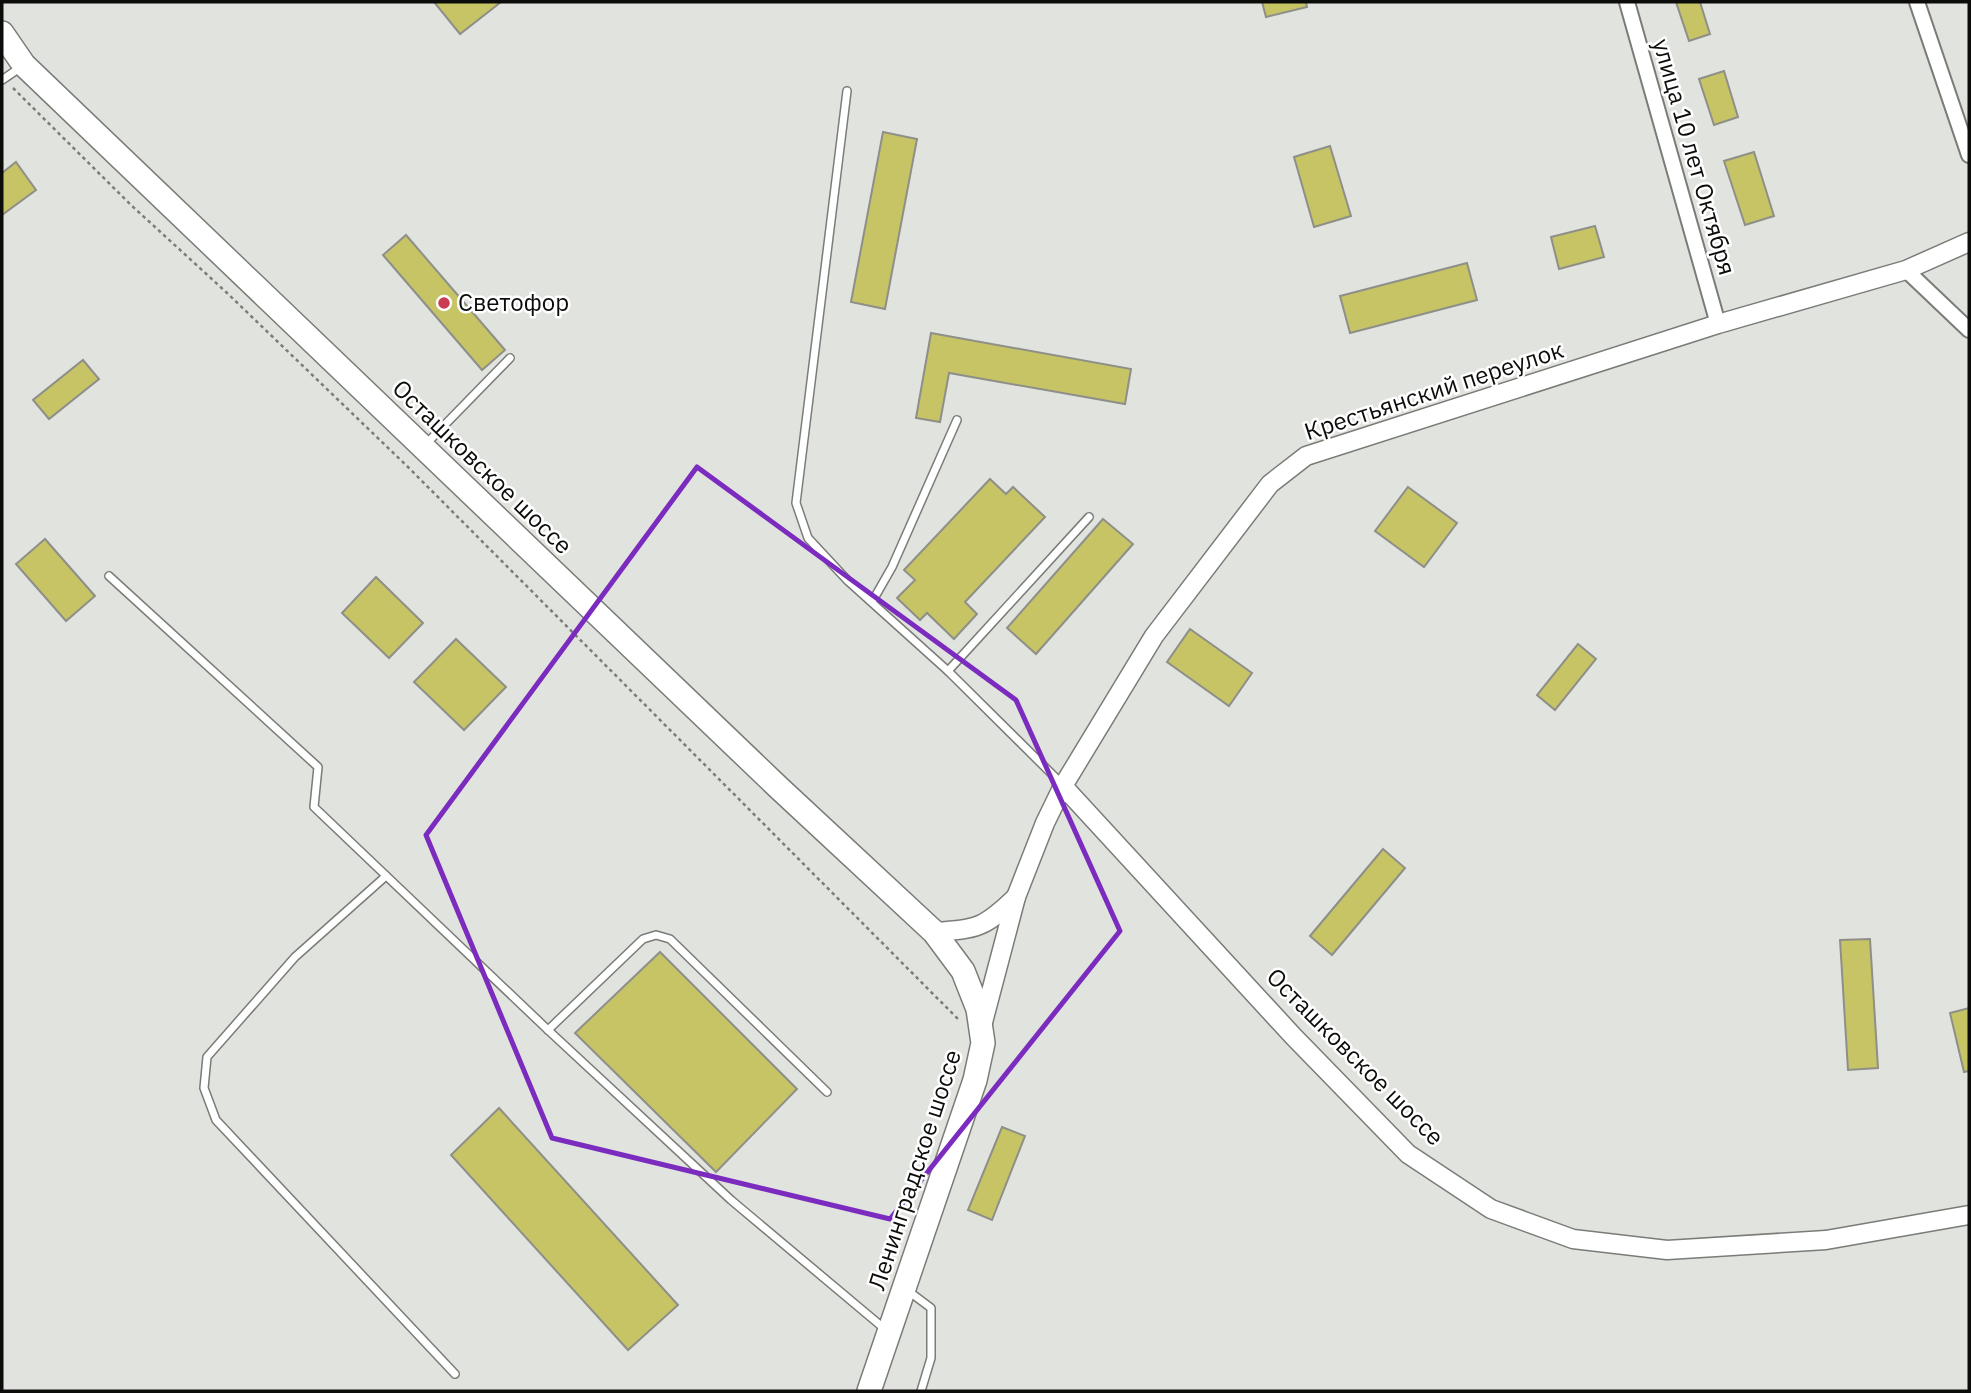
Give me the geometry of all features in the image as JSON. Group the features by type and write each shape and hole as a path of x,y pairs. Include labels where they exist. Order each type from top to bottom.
{"main road":[{"name":"Осташковское шоссе","path":"2,33 24,65 778,787 934,932"},
{"name":"Ленинградское шоссе","path":"869,1391 975,1080 983,1035 972,990 964,971 934,932"}],"street":[{"name":"улица 10 лет Октября","path":"1627,2 1718,324"},
{"path":"1917,2 1969,155"},
{"name":"Крестьянский переулок","path":"983,1035 1016,897 1045,823 1063,786 1154,636 1270,484 1306,456 1718,324 1906,270 1969,242"},
{"path":"1906,270 1969,330"},
{"name":"Осташковское шоссе","path":"1063,786 1293,1035 1408,1154 1491,1209 1573,1239 1667,1250 1826,1240 1969,1215"},
{"path":"934,932 970,930 995,917 1016,897"}],"lane":[{"path":"3,80 24,65"},
{"path":"847,91 796,503 808,538 848,581 948,671 1063,786"},
{"path":"423,447 510,358"},
{"path":"872,602 892,567 957,420"},
{"path":"948,671 1089,517"},
{"path":"108,576 318,766 314,807 731,1200 889,1332"},
{"path":"386,876 295,957 226,1033 206,1057 204,1088 216,1120 454,1374"},
{"path":"548,1030 643,939 656,935 670,939 827,1092"},
{"path":"904,1287 931,1308 931,1358 921,1391"}],"path":[{"path":"3,80 409,468 983,1035"}],"highlighted area":[{"path":"697,467 1016,700 1120,931 890,1219 552,1138 426,835"}],"building":[{"path":"434,2 501,2 460,34"},
{"path":"1262,2 1306,2 1307,7 1266,17"},
{"path":"1676,2 1700,2 1710,34 1689,41"},
{"path":"1724,71 1738,117 1714,125 1699,79"},
{"path":"883,132 917,139 885,309 851,302"},
{"path":"1330,146 1351,216 1314,227 1294,157"},
{"path":"1754,152 1774,216 1745,225 1724,161"},
{"path":"16,162 36,190 2,215 2,173"},
{"path":"1595,226 1604,257 1559,269 1551,237"},
{"name":"Светофор","path":"406,235 505,350 482,370 383,255"},
{"path":"1467,263 1477,300 1350,333 1340,296"},
{"path":"931,333 1131,369 1125,404 949,373 940,422 916,418"},
{"path":"83,360 99,379 49,419 33,400"},
{"path":"990,479 1006,494 1013,487 1045,517 965,602 977,614 954,639 927,613 920,620 897,598 915,580 904,570"},
{"path":"1408,487 1457,523 1424,567 1375,531"},
{"path":"1103,519 1133,544 1036,654 1007,628"},
{"path":"45,539 95,596 66,621 16,564"},
{"path":"376,577 423,623 389,658 342,613"},
{"path":"1190,629 1252,673 1229,706 1167,662"},
{"path":"456,639 506,687 464,730 414,682"},
{"path":"1578,644 1596,659 1555,710 1537,695"},
{"path":"1383,849 1405,868 1332,955 1310,936"},
{"path":"1870,939 1878,1068 1848,1070 1840,940"},
{"path":"660,952 797,1089 716,1172 575,1033"},
{"path":"1969,1008 1969,1071 1964,1072 1950,1013"},
{"path":"499,1108 678,1305 628,1350 451,1155"},
{"path":"1002,1127 1025,1136 992,1220 968,1210"}],"place":[{"name":"Светофор","path":"444,303"}]}
